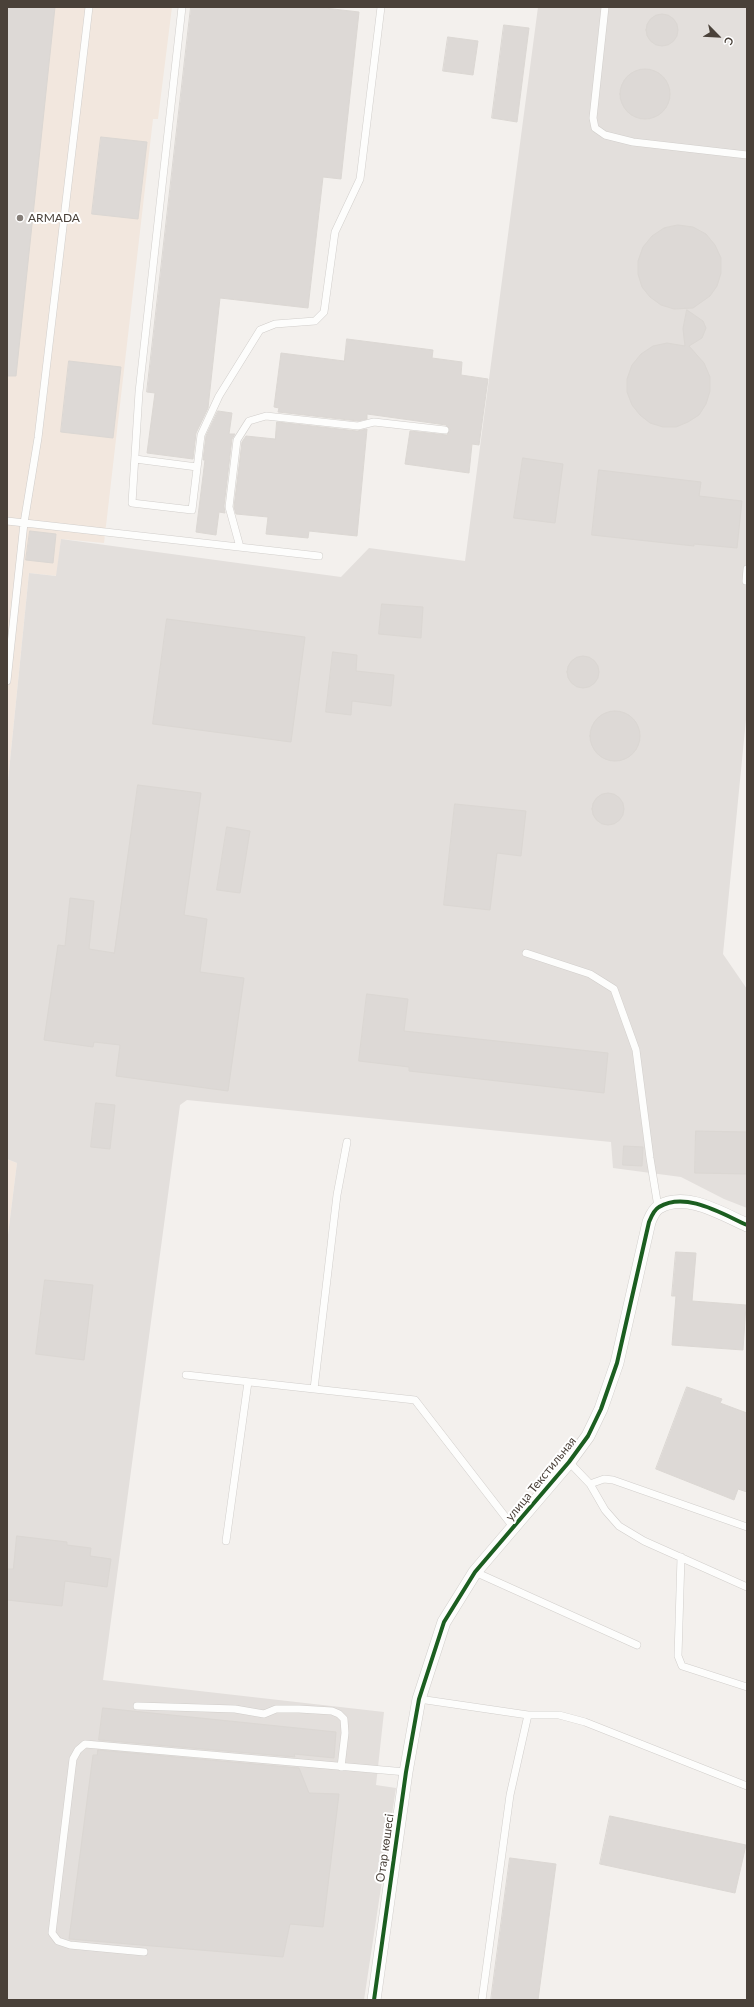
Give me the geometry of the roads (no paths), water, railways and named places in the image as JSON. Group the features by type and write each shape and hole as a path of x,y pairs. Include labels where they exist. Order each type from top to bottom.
{"street":[{"path":"658,1207 680,1200 704,1207 747,1225"},
{"name":"улица Текстильная","path":"419,1699 444,1622 475,1572 569,1462 588,1436 601,1409 617,1363 649,1222 658,1207"},
{"name":"Отар көшесі","path":"374,2000 406,1772 419,1699"}],"lane":[{"path":"7,681 24,523 38,438 89,7"},
{"path":"182,7 139,392 132,503 192,510 201,435 219,396 260,330 275,324 315,321 324,312 335,232 360,179 380,7"},
{"path":"605,7 593,118 595,128 605,135 633,142 747,155"},
{"path":"240,547 230,507 237,440 249,421 266,416 358,426 374,422 445,430"},
{"path":"135,459 197,467"},
{"path":"7,521 319,556"},
{"path":"746,581 747,569"},
{"path":"526,953 590,974 614,989 636,1050 658,1207"},
{"path":"314,1389 337,1195 347,1142"},
{"path":"186,1375 415,1400 514,1528"},
{"path":"226,1541 248,1382"},
{"path":"569,1462 590,1484 605,1510 619,1526 644,1541 747,1587"},
{"path":"590,1484 604,1479 613,1480 747,1527"},
{"path":"681,1557 678,1656 682,1666 746,1686"},
{"path":"475,1572 637,1645"},
{"path":"419,1699 528,1715 559,1715 585,1722 747,1786"},
{"path":"137,1706 236,1709 264,1714 276,1709 299,1708 332,1711 344,1718 345,1733 341,1767"},
{"path":"482,2000 510,1795 528,1715"},
{"path":"144,1952 70,1945 58,1941 52,1933 73,1759 78,1750 85,1744 406,1772"}],"place":[{"name":"ARMADA","path":"20,218"}]}
